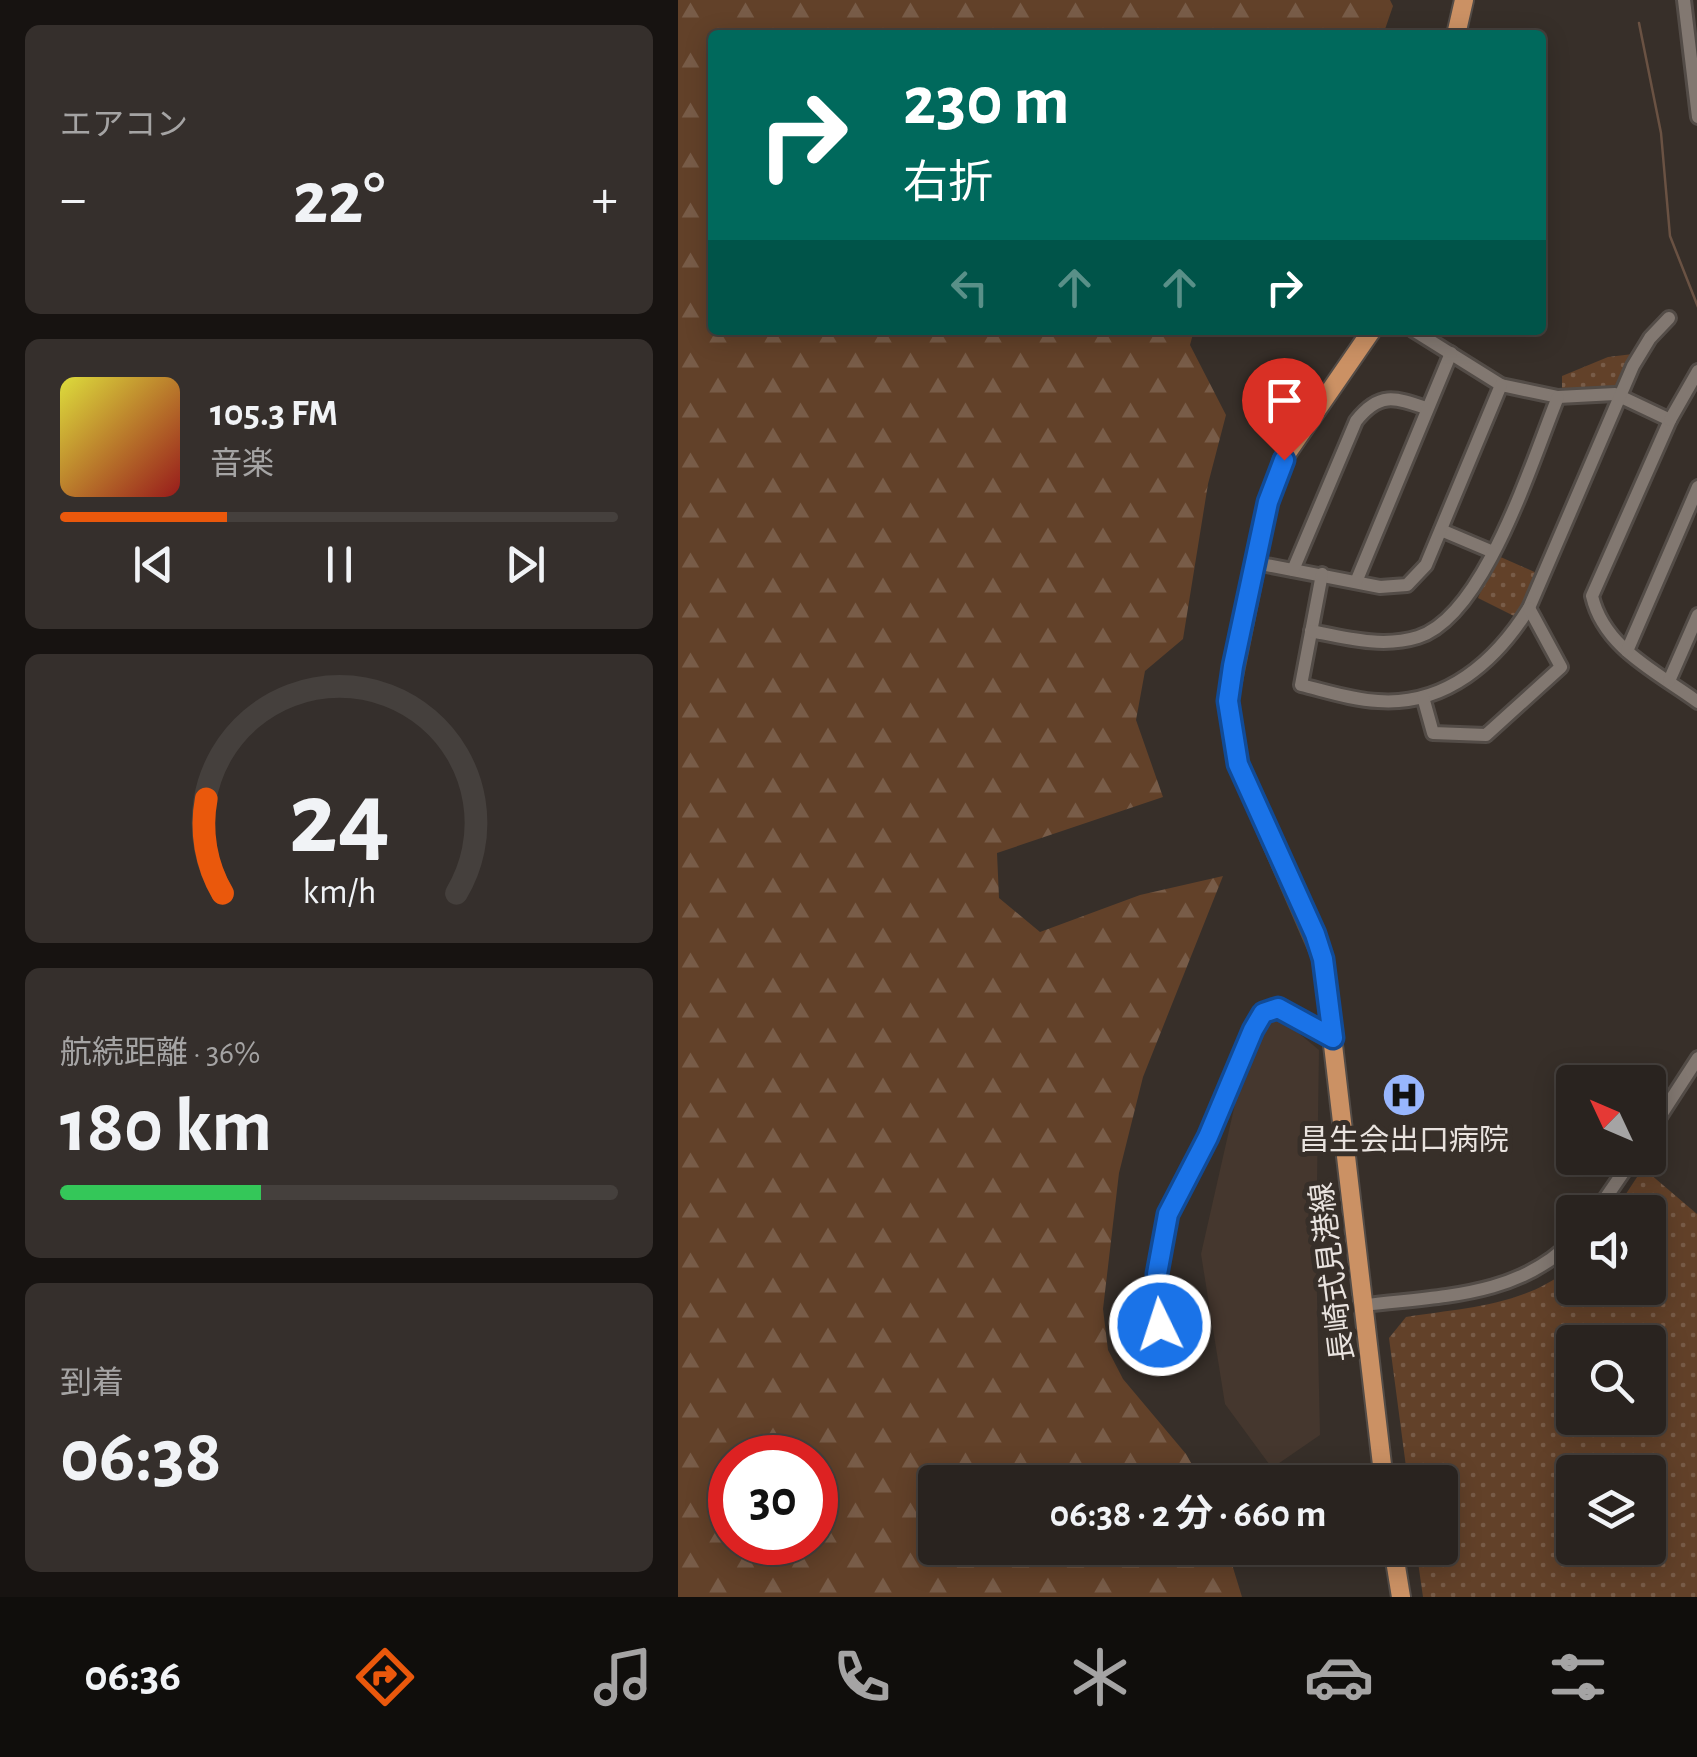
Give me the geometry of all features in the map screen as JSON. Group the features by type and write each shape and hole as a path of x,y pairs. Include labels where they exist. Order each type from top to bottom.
{"main road":[{"path":"1457,30 1464,0"},
{"name":"長崎式見港線","path":"1369,335 1284,460 1268,502 1228,701 1230,736 1238,764 1323,959 1382,1465"},
{"path":"1396,1565 1401,1597"}],"street":[{"path":"1684,0 1692,25 1698,117"},
{"path":"1322,574 1301,686 1379,702 1423,697 1480,669 1506,644 1529,608 1620,397 1650,338 1669,318"},
{"path":"1421,335 1502,385 1558,397 1620,397 1670,420"},
{"path":"1356,582 1451,353"},
{"path":"1698,370 1670,420 1592,596 1597,618 1627,651 1698,702"},
{"path":"1256,563 1380,587 1407,584 1426,565 1502,385"},
{"path":"1293,570 1356,421 1371,402 1391,396 1426,408"},
{"path":"1311,631 1392,643 1421,637 1456,615 1481,581 1558,397"},
{"path":"1627,651 1698,487"},
{"path":"1440,530 1493,552"},
{"path":"1423,697 1433,734 1486,735 1561,667 1529,608"},
{"path":"1669,681 1698,615"},
{"path":"1160,1325 1157,1274 1168,1214 1208,1137 1263,1013 1278,1008 1333,1038"},
{"path":"1666,1107 1698,1058"},
{"path":"1366,1305 1514,1282 1556,1256"}],"shaded area":[{"path":"1278,1016 1319,1050 1316,1250 1320,1435 1276,1465 1270,1465 1225,1404 1201,1254 1235,1104 1233,1086 1266,1019"}],"green space":[{"path":"678,0 1390,0 1393,6 1385,30 708,30 708,335 1193,335 1190,345 1226,415 1208,484 1183,639 1145,671 1136,720 1163,797 997,853 999,898 1040,932 1140,895 1223,876 1143,1077 1119,1173 1103,1309 1108,1350 1123,1379 1192,1465 918,1465 918,1565 1232,1565 1242,1597 678,1597"},
{"path":"1633,354 1617,389 1562,390 1562,376 1608,357"},
{"path":"1496,555 1539,574 1518,618 1478,598"},
{"path":"1638,1175 1651,1175 1697,1214 1697,1597 1423,1597 1418,1565 1458,1565 1458,1465 1406,1465 1389,1338 1406,1317 1494,1303 1555,1279 1556,1305 1666,1305 1666,1195 1625,1195"}],"waterway":[{"path":"1639,23 1661,133 1670,236 1698,307"}],"place":[{"name":"昌生会出口病院","path":"1404,1095"}],"route":[{"path":"1160,1325 1157,1274 1168,1214 1208,1137 1263,1013 1278,1008 1333,1038 1323,959 1315,934 1238,764 1230,736 1228,701 1233,666 1268,502 1284,460"}]}
